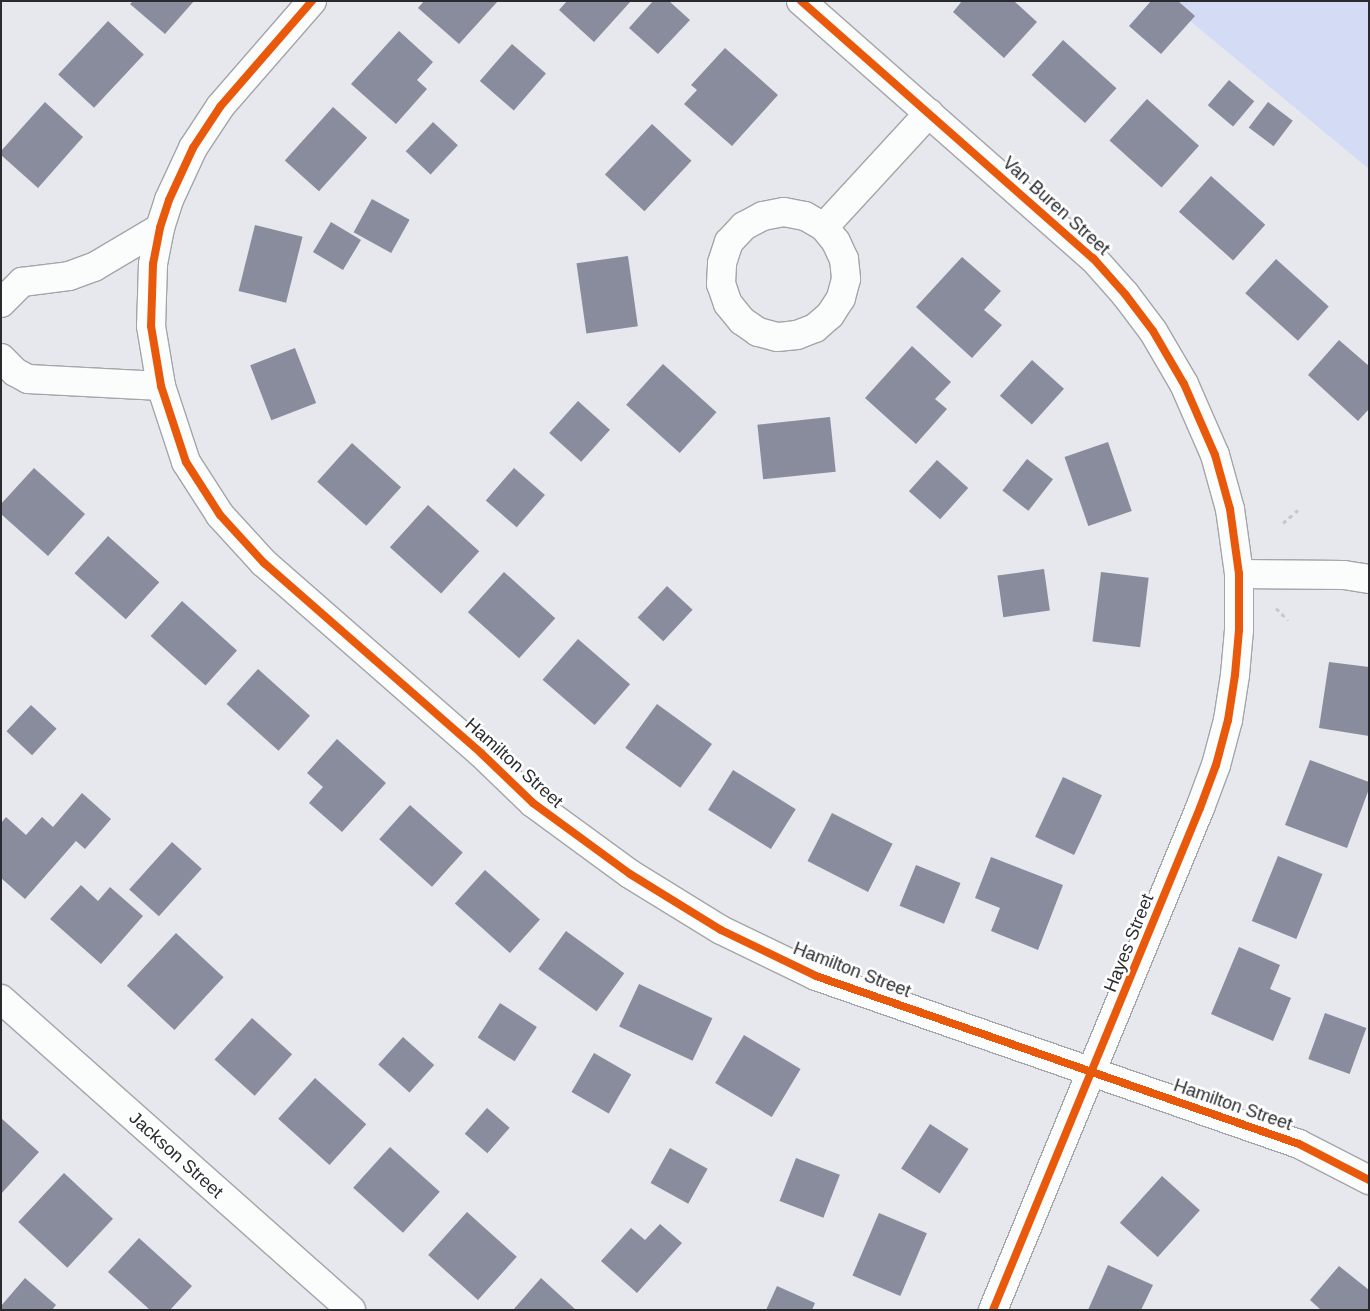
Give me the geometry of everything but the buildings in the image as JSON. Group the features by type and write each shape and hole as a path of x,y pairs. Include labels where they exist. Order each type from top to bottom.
{"street":[{"name":"Hamilton Street","path":"312,1 220,107 193,148 169,200 160,228 153,264 151,326 160,386 186,462 220,514 264,563 481,753 533,803 574,835 630,874 721,930 816,976 1299,1144 1369,1180"},
{"name":"Van Buren Street","path":"801,1 1093,258 1125,294 1153,332 1184,384 1215,455 1230,509 1239,574"},
{"path":"824,227 929,113"},
{"path":"784,212 805,216 824,227 836,242 844,259 846,279 841,298 830,315 815,328 797,335 777,337 758,332 742,321 728,304 722,284 722,263 730,242 744,226 763,216 784,212"},
{"path":"1,303 22,282 69,276 94,267 160,228"},
{"path":"1,358 16,372 28,379 160,386"},
{"path":"1239,574 1344,575 1369,579"},
{"name":"Hayes Street","path":"993,1310 1092,1072 1216,764 1228,720 1236,675 1239,630 1239,574"},
{"name":"Jackson Street","path":"1,999 352,1310"}],"path":[{"path":"1283,524 1298,510"},
{"path":"1271,603 1288,620"}],"shaded area":[{"path":"1166,1 1369,1 1369,169"}],"cycle path":[{"path":"312,1 220,107 193,148 169,200 160,228 153,264 151,326 161,386 186,462 220,515 264,563 481,753 533,803 630,874 721,930 816,976 1299,1144 1369,1180"},
{"path":"801,1 1093,258 1125,294 1153,331 1184,384 1215,455 1230,509 1239,574 1239,630 1228,720 1216,765 993,1310"}]}
